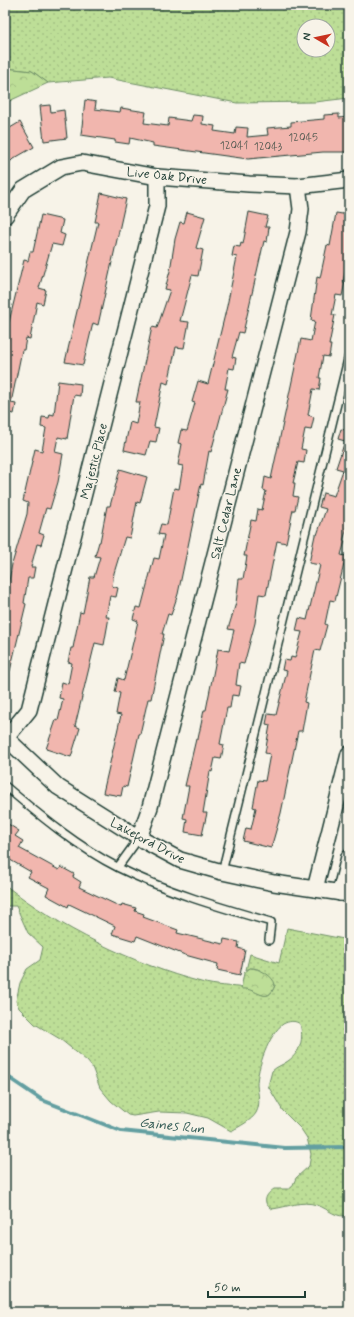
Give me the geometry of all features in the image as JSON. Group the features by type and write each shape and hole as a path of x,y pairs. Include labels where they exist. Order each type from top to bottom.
{"street":[{"name":"Live Oak Drive","path":"5,216 23,190 61,167 82,163 157,176 298,186 349,180"},
{"name":"Majestic Place","path":"6,737 29,710 157,206 157,176"},
{"name":"Salt Cedar Lane","path":"140,838 150,807 298,232 301,209 298,186"},
{"name":"Lakeford Drive","path":"6,737 58,787 140,838 180,860 222,872 274,883 344,894"},
{"path":"315,889 349,754"},
{"path":"344,894 349,857"}],"lane":[{"path":"222,872 349,355"},
{"path":"5,786 76,841 118,867 180,894 271,922 269,940"},
{"path":"118,867 140,838"}],"green space":[{"path":"5,5 349,5 349,98 315,102 237,103 108,78 48,83 32,71 5,68"},
{"path":"5,68 32,71 48,83 5,103"},
{"path":"5,885 26,901 73,930 124,955 176,975 201,982 251,989 263,995 269,994 275,985 263,972 254,968 246,970 250,954 279,963 287,928 349,940 349,1215 336,1215 317,1205 305,1203 272,1209 266,1201 269,1193 274,1189 289,1189 292,1187 296,1178 309,1166 311,1154 307,1138 301,1129 283,1111 268,1086 272,1071 286,1062 299,1049 302,1034 300,1024 294,1021 285,1023 273,1035 259,1070 257,1085 259,1099 258,1110 252,1118 231,1131 208,1118 187,1113 159,1112 133,1116 128,1115 111,1101 100,1088 92,1067 87,1061 60,1039 35,1024 19,1008 16,1001 20,983 27,969 40,960 43,947 28,933 16,906 7,906 5,909"},
{"path":"250,968 262,971 272,979 275,985 269,995 247,989 241,989 244,973"}],"building":[{"path":"85,100 96,102 95,109 120,112 121,108 146,112 144,123 168,126 169,118 191,121 193,115 203,116 202,124 215,126 214,131 235,134 236,127 248,128 247,137 268,135 267,128 291,126 291,122 324,119 324,115 339,114 339,118 348,117 349,152 323,152 248,159 153,146 153,143 130,138 129,144 115,142 115,140 81,135"},
{"path":"50,105 51,112 64,110 67,138 44,141 40,106"},
{"path":"20,122 34,147 13,159 5,167 5,131"},
{"path":"101,193 126,199 98,325 93,323 83,365 65,362 98,222 95,222"},
{"path":"187,212 205,217 196,248 203,250 198,276 192,275 180,321 189,322 184,348 176,347 168,384 163,382 154,427 159,428 156,442 150,441 146,455 124,450 130,422 136,424 140,402 136,402 152,327 157,328 170,290 165,289 170,271 175,239 180,222 184,223"},
{"path":"249,212 268,216 265,227 269,227 267,242 264,241 243,333 239,332 232,357 236,358 234,369 229,368 225,389 228,389 211,452 209,451 203,485 201,484 178,594 171,615 168,614 162,634 164,634 151,699 148,699 127,787 123,786 121,796 103,793 121,715 116,714 120,693 115,692 118,678 124,680 138,621 133,619 136,607 141,608 154,558 159,559 164,535 158,534 161,524 167,525 174,488 179,489 183,466 178,465 182,444 178,443 181,430 187,431 195,403 192,402 198,381 208,384 237,257 232,256 234,246 240,247 241,243 243,244"},
{"path":"336,213 349,215 349,263 347,263 342,296 336,295 332,315 335,315 329,345 331,345 329,357 323,356 319,378 321,378 319,390 313,389 308,415 314,417 311,430 305,429 301,449 306,450 304,463 298,462 293,483 295,483 293,496 298,497 295,510 293,510 286,543 277,541 266,595 259,594 255,623 244,664 239,663 236,685 241,686 239,696 232,695 230,708 227,708 220,744 224,745 221,759 215,758 212,772 210,771 203,813 207,813 202,835 185,832 187,819 183,818 189,786 185,786 196,739 198,739 204,710 206,710 218,649 229,651 234,630 228,629 236,603 239,579 243,579 247,556 244,556 251,520 256,521 258,509 262,510 266,491 263,490 265,477 271,479 301,339 311,341 315,321 311,320 317,277 320,278 327,245 330,246"},
{"path":"41,215 63,220 60,233 65,235 62,246 52,244 39,288 46,290 43,304 37,302 30,339 26,338 24,350 22,350 11,403 16,404 14,414 5,412 5,353 9,335 5,335 5,332 7,322 9,322 24,260 28,261 30,252 33,252"},
{"path":"58,381 81,384 80,396 74,395 67,439 58,437 55,452 63,454 58,482 50,509 46,508 39,533 44,535 41,545 37,544 31,567 35,567 33,578 28,578 24,603 26,604 10,671 5,670 5,604 12,564 27,514 28,503 23,501 35,449 42,451 46,428 41,427 42,417 49,418 50,414 54,415"},
{"path":"341,429 349,431 349,521 343,541 345,541 341,555 346,556 335,601 330,600 325,624 327,625 320,651 315,650 304,702 307,703 302,731 298,731 281,813 271,848 243,841 246,828 251,829 256,808 253,807 258,780 265,781 270,754 265,753 270,725 266,724 268,714 276,715 287,671 282,670 284,660 290,661 291,657 295,658 302,632 296,631 299,618 307,620 320,565 309,563 315,535 317,535 326,509 319,507 323,493 334,496 343,470 336,468 345,441 338,439"},
{"path":"120,469 147,477 140,503 137,502 130,538 125,537 114,573 112,586 118,588 116,597 110,596 106,617 109,617 104,645 95,643 75,726 80,728 71,757 46,749 56,720 58,721 63,699 59,698 62,682 68,684 72,663 68,662 71,648 73,648 80,612 83,613 90,577 94,577 100,557 95,556 100,542 107,506 110,506"},
{"path":"5,822 19,831 15,836 23,841 19,848 59,870 61,867 74,874 73,877 81,882 79,887 121,907 122,904 136,908 135,911 144,914 143,917 178,930 177,933 223,944 224,939 239,942 238,948 245,950 240,975 217,970 218,964 185,955 137,936 135,941 112,934 115,926 69,904 68,907 46,895 49,888 28,877 31,872 5,857"}],"waterway":[{"name":"Gaines Run","path":"5,1075 42,1100 121,1131 285,1148 349,1147"}]}
